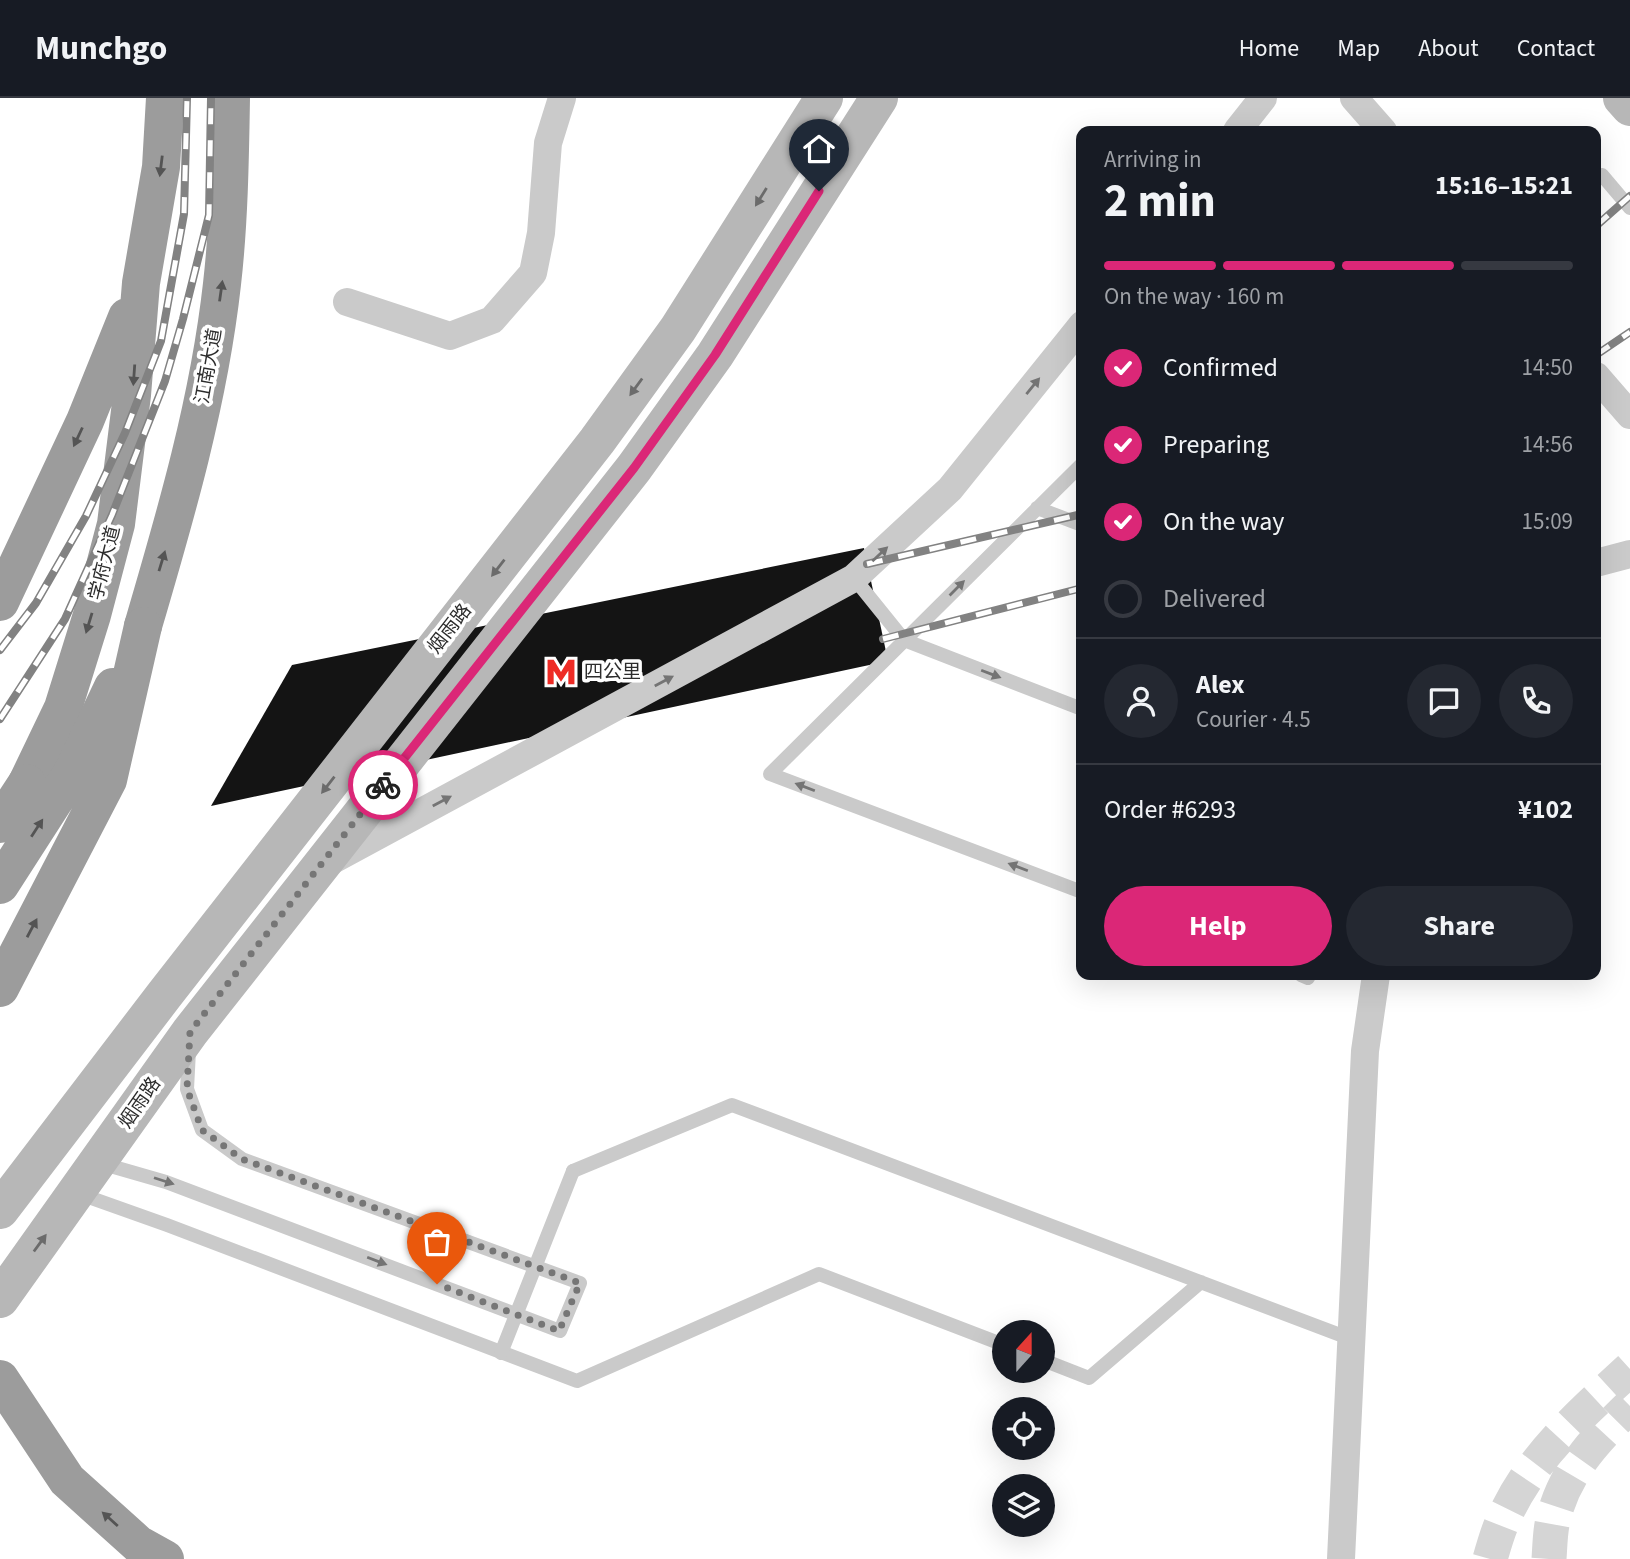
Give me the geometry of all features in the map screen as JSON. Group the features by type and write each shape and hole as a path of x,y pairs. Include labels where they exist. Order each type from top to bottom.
{"highway":[{"path":"0,602 85,421 141,283 161,167 165,98"},
{"name":"江南大道","path":"143,626 173,524 206,384 222,284 230,165 231,98"},
{"name":"学府大道","path":"0,824 27,783 62,708 92,615 116,524 132,395 141,283"},
{"path":"0,885 72,773 143,626"},
{"path":"0,988 108,780 143,626"},
{"path":"0,1379 67,1480 138,1544 165,1559"}],"main road":[{"name":"烟雨路","path":"0,1210 597,441 678,329 824,98"},
{"name":"烟雨路","path":"0,1299 190,1032 634,468 715,355 879,98"},
{"path":"1622,98 1630,107"}],"street":[{"path":"347,302 450,336 492,320 533,273 541,233 548,144 562,98"},
{"path":"1241,126 1264,98"},
{"path":"1354,98 1379,126"},
{"path":"317,868 854,578 950,489 1076,332"},
{"path":"1601,382 1630,415"},
{"path":"1601,562 1630,554"},
{"path":"1341,1559 1365,1051 1375,980"}],"lane":[{"path":"1601,176 1630,208"},
{"path":"1076,470 770,774 1076,890"},
{"path":"1037,508 1076,523"},
{"path":"854,578 904,640 1076,707"},
{"path":"98,1163 166,1182 559,1331 580,1283 242,1159 202,1130 187,1089 190,1032"},
{"path":"501,1353 573,1171 732,1105 1351,1339"},
{"path":"76,1193 577,1381 819,1274 992,1340"},
{"path":"1055,1364 1089,1377 1201,1282"}],"building":[{"name":"四公里","path":"864,548 888,661 211,806 292,665"}],"tunnel":[{"path":"1490,1559 1504,1518 1528,1475 1559,1437 1630,1369"},
{"path":"1549,1559 1553,1521 1566,1484 1584,1456 1630,1406"}],"railway":[{"path":"0,650 36,603 86,516 125,433 161,341 184,214 187,98"},
{"path":"0,719 65,619 112,515 165,381 209,215 211,98"},
{"path":"1601,222 1630,196"},
{"path":"1601,352 1630,332"},
{"path":"867,564 1076,515"},
{"path":"883,639 1076,590"}],"way so far":[{"path":"383,785 190,1032 187,1089 202,1130 242,1159 580,1283 559,1331 437,1284"}],"place":[{"name":"四公里","path":"561,672"}],"route":[{"path":"383,785 634,468 715,355 819,191"}]}
